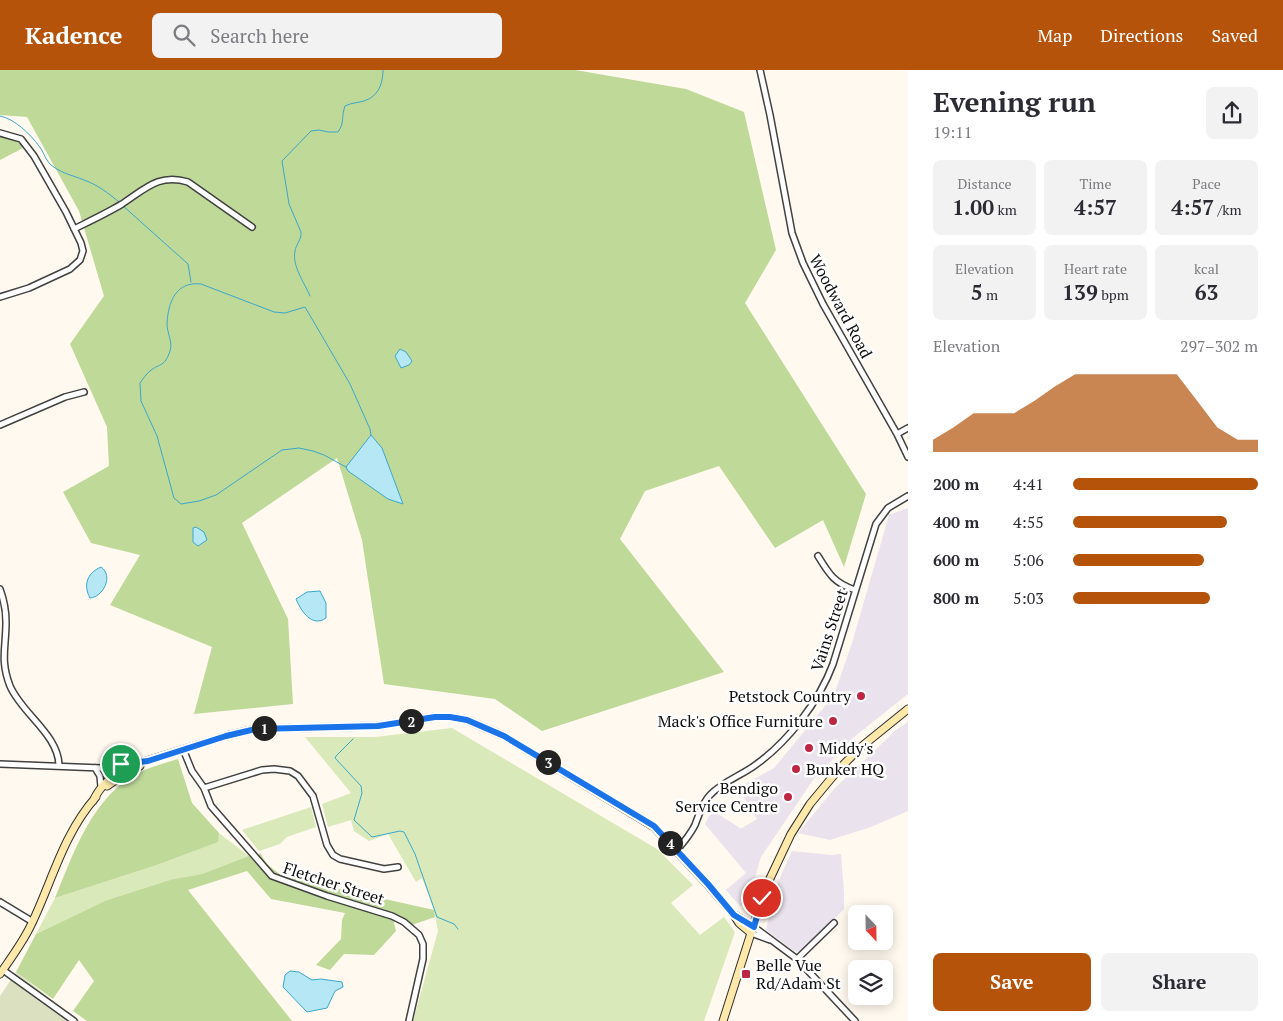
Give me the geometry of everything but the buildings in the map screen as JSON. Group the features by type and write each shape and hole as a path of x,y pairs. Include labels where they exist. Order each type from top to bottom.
{"street":[{"name":"Woodward Road","path":"760,70 792,233 800,256 815,290 897,434 908,457"},
{"path":"0,133 17,137 24,142 51,183 81,243 83,251 82,258 74,266 30,288 0,297"},
{"path":"74,230 121,204 151,184 177,179 188,182 252,227"},
{"path":"0,425 65,397 84,392"},
{"path":"897,434 908,428"},
{"name":"Vains Street","path":"677,850 691,832 708,796 770,754 816,699 833,664 879,518 888,508 908,496"},
{"path":"818,556 834,579 842,585 855,590"},
{"path":"0,589 6,617 3,655 6,677 16,697 54,744 59,766"},
{"path":"723,1021 765,890 774,867 791,834 810,804 848,760 908,709"},
{"path":"0,764 95,768 148,761 226,736 256,729 378,726 435,717 467,720 504,736 654,826 742,926 773,941 797,959 855,1021"},
{"name":"Fletcher Street","path":"183,749 194,774 204,788 211,806 272,876 327,896 392,916 404,922 415,931 423,944 423,959 409,1021"},
{"path":"93,801 117,777 148,761"},
{"path":"74,1021 1,972 33,922 64,846 101,787 138,763"},
{"path":"104,767 117,777"},
{"path":"95,768 100,776 101,787"},
{"path":"204,788 262,770 279,769 290,771 298,776 313,796 327,846 333,855 345,860 384,868 398,867"},
{"path":"0,902 33,922"},
{"path":"797,959 834,923"}],"shaded area":[{"path":"908,508 908,694 854,737 813,780 761,857 747,904 740,906 726,890 746,873 705,824 712,810 740,828 757,819 738,788 774,768 834,695 852,643 889,515"},
{"path":"908,722 908,811 871,827 830,840 798,833 834,789 896,730"},
{"path":"792,851 832,855 841,854 844,892 844,909 803,950 798,952 766,930 778,882"}],"green space":[{"path":"0,70 575,70 686,89 744,112 776,250 745,303 866,494 844,567 823,520 775,548 719,466 645,491 620,539 724,672 542,731 495,699 384,684 362,540 337,458 242,523 288,619 293,704 194,714 212,647 110,605 140,555 91,543 63,492 109,466 107,427 70,344 104,296 79,211 27,117 0,115"},
{"path":"0,137 18,140 23,148 0,160"},
{"path":"452,728 657,849 693,885 671,903 700,935 724,917 735,932 704,1021 413,1021 438,931 434,910 422,878 416,882 388,834 369,841 354,831 351,820 328,827 322,804 351,793 305,737 375,737"},
{"path":"178,759 192,803 219,833 218,842 157,865 55,898 87,826 110,794 125,781 142,771"},
{"path":"311,807 316,827 287,837 280,844 259,851 242,830"},
{"path":"219,833 249,856 202,874 173,879 107,900 36,934 55,898 157,865 217,842"},
{"path":"260,853 267,864 282,876 434,910 435,917 412,925 397,916 324,893 270,873 258,856"},
{"path":"249,856 270,879 393,919 396,931 374,955 344,954 330,970 316,965 341,939 342,920 345,913 271,899 247,871 188,890 292,1021 87,1021 73,1011 94,981 79,960 53,999 16,972 36,934 107,900 173,879 202,874"},
{"path":"16,972 79,1021 0,1021 0,996"}],"water":[{"path":"400,349 406,352 412,361 409,365 401,368 395,356"},
{"path":"371,435 382,448 403,504 388,499 348,471 346,467"},
{"path":"196,527 204,532 207,540 198,546 193,542 193,528"},
{"path":"101,567 107,576 105,586 99,594 90,598 87,589 88,580 92,573"},
{"path":"320,591 326,603 326,618 316,621 304,613 296,599 307,592"},
{"path":"290,971 299,972 312,980 321,979 342,982 343,987 335,991 327,1008 307,1012 283,987 285,975"}],"waterway":[{"path":"310,296 295,262 295,251 301,237 301,232 289,204 282,161 311,131 338,132 345,106 373,96 380,86 383,70"},
{"path":"0,116 11,120 27,132 53,166 94,184 119,202"},
{"path":"122,205 188,264 191,282"},
{"path":"346,467 313,451 299,448 282,450 216,495 199,501 181,504 174,498 157,436 141,401 140,383 149,372 164,362 170,351 171,344 167,324 169,308 175,295 185,286 201,284 274,312 285,313 305,307 350,384 371,435"},
{"path":"353,739 335,758 361,786 362,793 354,820 372,837 400,831 404,832 415,854 437,917 454,924 458,929"}],"place":[{"name":"Petstock Country","path":"861,696"},
{"name":"Mack's Office Furniture","path":"833,721"},
{"name":"Middy's","path":"809,748"},
{"name":"Bunker HQ","path":"796,769"},
{"name":"Bendigo Service Centre","path":"788,797"},
{"name":"Belle Vue Rd/Adam St","path":"746,974"}],"route":[{"path":"121,764 148,761 191,746 256,729 351,728 378,726 435,717 467,720 504,736 654,826 734,915 754,927 762,898"}]}
